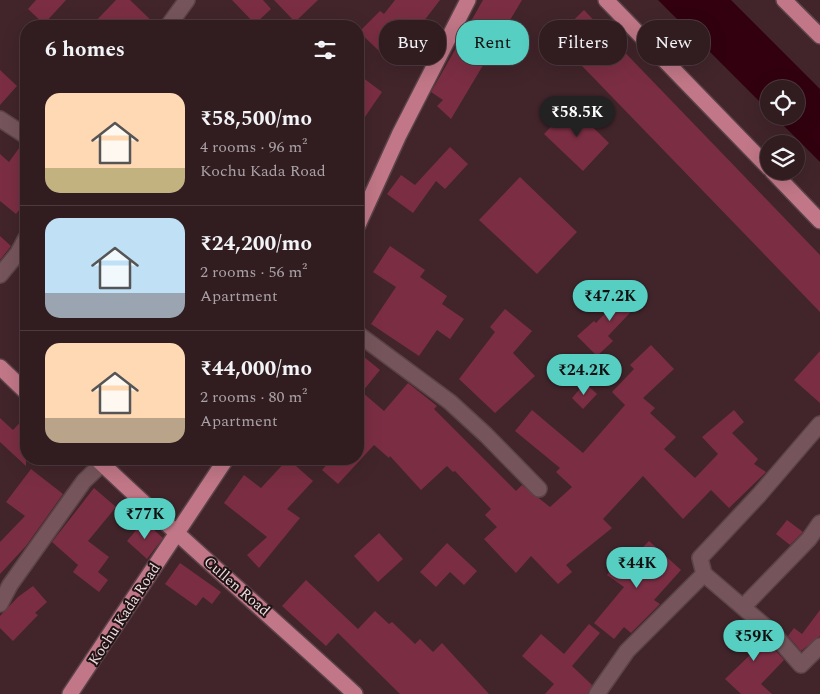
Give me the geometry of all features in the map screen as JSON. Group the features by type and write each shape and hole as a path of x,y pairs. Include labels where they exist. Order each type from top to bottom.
{"main road":[{"path":"364,212 399,135 468,0"},
{"path":"606,0 760,159"},
{"path":"784,0 820,36"},
{"path":"781,180 820,221"},
{"path":"0,367 20,385"},
{"name":"Cullen Road","path":"104,465 177,534 254,600 355,694"},
{"name":"Kochu Kada Road","path":"70,694 222,465"}],"street":[{"path":"172,20 187,0"},
{"path":"0,119 20,132"},
{"path":"0,275 20,249"},
{"path":"364,338 450,402 486,435 538,489"},
{"path":"820,424 759,495 700,558 704,574 774,632 801,665 820,646"},
{"path":"0,604 10,585 97,465"},
{"path":"744,606 809,539 820,523"},
{"path":"596,694 627,650 704,574"}],"shaded area":[{"path":"658,0 731,0 820,89 820,162 805,147 805,135 793,135 783,125 805,125 805,80 760,80 760,102 710,52 710,20 678,20"}],"building":[{"path":"36,0 66,0 48,20 40,20 28,9"},
{"path":"116,0 130,0 151,20 97,20"},
{"path":"232,0 263,0 271,9 259,20 251,20"},
{"path":"274,0 318,0 297,20 293,20"},
{"path":"395,0 440,0 425,20 379,20 379,51 364,37 364,27 380,11 384,14"},
{"path":"483,0 522,0 510,20 472,20"},
{"path":"584,10 594,20 574,20"},
{"path":"456,48 456,65 483,65 451,119 437,106 443,100 431,92"},
{"path":"627,55 820,255 820,312 581,65 627,65"},
{"path":"0,70 17,86 0,105"},
{"path":"364,78 382,92 364,118"},
{"path":"571,106 609,143 583,171 544,134"},
{"path":"20,147 20,209 16,214 0,201 0,154 9,162"},
{"path":"450,147 468,164 445,189 436,181 413,213 387,194 401,175 415,185"},
{"path":"520,177 577,232 537,274 479,220"},
{"path":"0,236 11,246 0,260"},
{"path":"390,246 425,270 420,277 447,296 442,304 464,319 450,339 437,330 419,356 371,324 396,287 373,272"},
{"path":"631,286 644,298 608,336 613,341 597,356 577,336 594,321 596,323"},
{"path":"505,309 532,331 513,353 535,376 495,413 459,379 495,332 490,327"},
{"path":"651,345 674,369 643,398 655,408 650,413 676,437 664,449 695,478 718,454 702,437 734,410 744,422 732,433 758,459 754,464 766,472 729,508 711,490 683,519 643,476 603,519 612,528 566,565 572,572 558,584 531,556 516,573 484,539 497,527 485,515 491,509 455,471 453,472 447,466 421,490 390,456 389,458 374,445 364,456 364,394 384,411 408,383 437,406 434,409 516,491 522,485 550,507 572,487 556,472 560,468 515,431 532,410 583,453 625,405 612,392 634,369 630,365"},
{"path":"820,351 820,403 794,380"},
{"path":"364,357 380,370 364,390"},
{"path":"585,383 597,394 583,409 572,398"},
{"path":"0,418 13,430 20,422 20,460 0,442"},
{"path":"282,465 295,465 313,481 287,509 300,518 259,568 247,555 267,537 224,503 244,475 261,488"},
{"path":"327,465 356,465 338,484 322,470"},
{"path":"31,469 63,494 26,546 0,574 0,542 25,516 6,502"},
{"path":"94,488 116,507 88,541 109,557 98,572 108,580 99,592 73,572 78,565 52,542"},
{"path":"787,520 803,532 790,545 776,534"},
{"path":"144,521 163,538 147,559 127,541"},
{"path":"379,533 403,559 378,582 354,556"},
{"path":"649,541 681,570 654,600 660,604 631,633 624,627 614,639 594,623 624,587 607,575 626,550 632,550 636,554"},
{"path":"447,543 477,571 464,585 450,572 436,587 420,572"},
{"path":"180,563 221,592 212,604 203,597 196,606 165,584"},
{"path":"306,580 358,629 375,611 389,624 392,622 415,644 420,639 433,652 442,643 489,694 400,694 338,633 326,646 282,606"},
{"path":"33,586 47,602 35,613 38,615 13,641 0,628 0,616 18,597"},
{"path":"820,610 820,636 801,651 788,636 794,628 802,634"},
{"path":"746,622 784,660 761,684 772,694 741,694 725,679 750,655 731,637"},
{"path":"589,624 600,633 572,666 592,685 588,694 545,694 554,684 522,656 541,634 564,654"}]}
